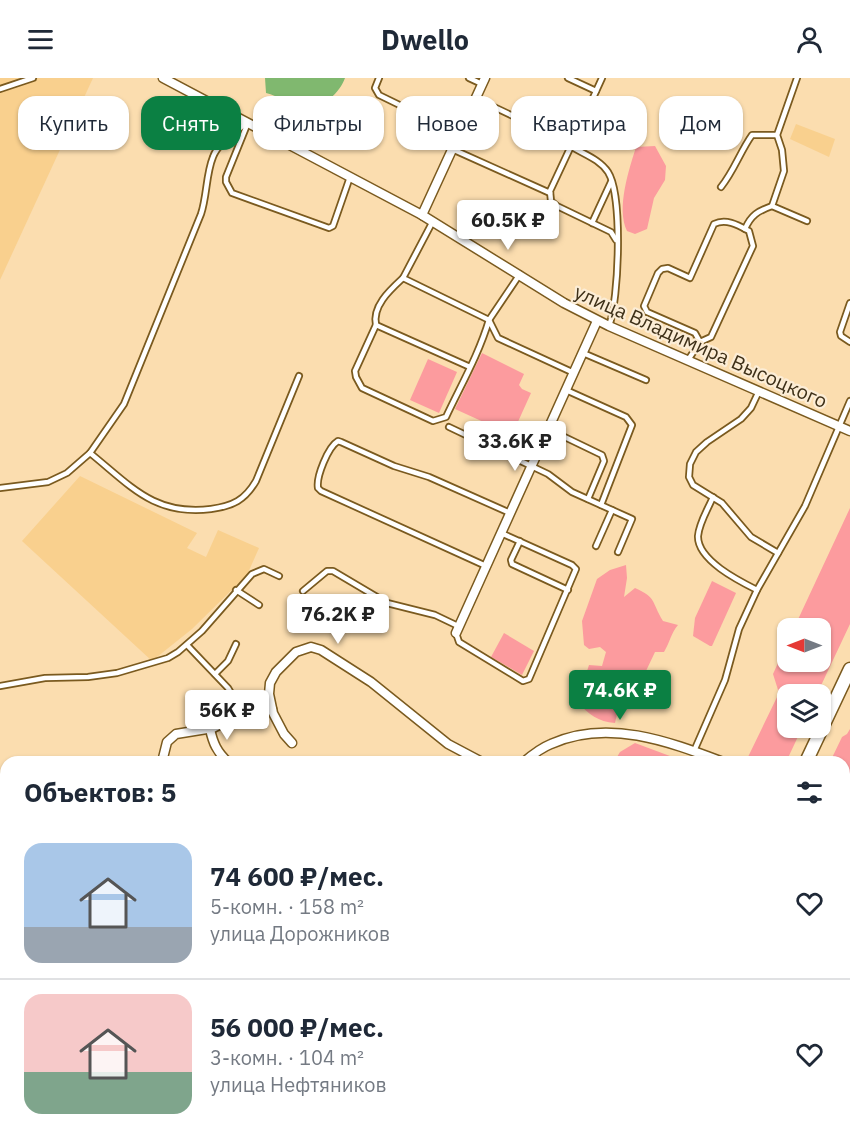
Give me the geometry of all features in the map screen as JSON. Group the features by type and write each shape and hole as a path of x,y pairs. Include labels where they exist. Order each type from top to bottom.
{"main road":[{"path":"809,756 850,669"}],"street":[{"name":"улица Владимира Высоцкого","path":"163,78 433,221 564,303 597,321 850,431"},
{"path":"476,96 483,81"},
{"path":"422,215 452,150"},
{"path":"457,630 597,321"},
{"path":"292,743 284,734 272,709 269,688 272,678 296,652 304,648 316,648 371,682 448,744 471,756"},
{"path":"164,756 167,742 172,736 210,729 243,713 260,713 272,709"},
{"path":"210,729 212,740 222,756"},
{"path":"533,756 551,744 567,738 593,734 644,736 707,756"}],"lane":[{"path":"0,89 33,78"},
{"path":"379,78 375,88 379,94 396,102"},
{"path":"469,78 483,81"},
{"path":"568,78 597,91"},
{"path":"595,96 602,78"},
{"path":"745,229 749,218 772,206 784,171 782,150 777,135 797,78"},
{"path":"248,122 226,177 232,193 329,228 333,226 351,176"},
{"path":"0,488 48,482 74,468 90,453 124,404 201,214 213,158 220,146 248,122"},
{"path":"721,187 730,176 752,135 777,135"},
{"path":"454,150 550,193"},
{"path":"569,150 550,193 551,201 611,232 617,243"},
{"path":"577,150 600,163 612,180 617,204 614,310 609,326"},
{"path":"592,223 612,180"},
{"path":"772,206 807,221"},
{"path":"433,221 403,278 385,294 375,317 376,325 356,371 362,388 433,421 446,417 484,336 489,320 520,274"},
{"path":"688,360 700,342 711,337 753,246 749,231 727,221 714,224 690,278 668,268 662,269 658,273 644,306 647,312 695,333 700,342"},
{"path":"403,278 489,320 498,338 574,373"},
{"path":"850,303 848,315 840,332 841,336 850,342"},
{"path":"376,325 470,367"},
{"path":"583,353 646,380"},
{"path":"90,453 142,496 167,508 193,511 219,508 238,502 249,493 256,481 299,376"},
{"path":"566,390 626,417 632,425 601,505"},
{"path":"759,391 751,408 741,419 707,442 692,458 688,471 691,481 697,488 722,503 751,537 778,553"},
{"path":"694,751 725,680 740,629 757,591 804,506 850,401"},
{"path":"449,427 556,478 569,490 632,519 618,552"},
{"path":"548,429 602,455 604,460 588,499"},
{"path":"486,566 321,491 318,488 318,479 332,445 338,441 341,442 394,466 429,477 510,513"},
{"path":"713,497 699,528 700,548 727,575 757,591"},
{"path":"596,546 612,510"},
{"path":"303,591 327,571 333,571 387,603 435,615 457,630 459,642 523,681 528,681 576,571 575,566 501,533"},
{"path":"520,541 511,560 512,564 568,590"},
{"path":"0,686 45,678 88,677 117,673 168,658 202,631 252,574 261,569 279,576"},
{"path":"236,590 260,605"},
{"path":"215,674 226,664 236,644"},
{"path":"187,645 235,697 243,713"}],"shaded area":[{"path":"0,78 93,78 85,96 18,96 18,150 60,150 0,280"},
{"path":"265,78 345,78 332,96 274,96 266,93"},
{"path":"796,124 835,139 829,157 790,139"},
{"path":"647,146 655,146 666,166 665,180 654,198 647,229 635,234 627,231 624,222 623,200 635,150 647,150"},
{"path":"482,353 524,374 519,385 531,393 512,435 455,409"},
{"path":"428,359 457,372 439,413 410,400"},
{"path":"80,476 197,533 187,548 206,557 218,530 259,548 247,575 192,629 152,661 22,541"},
{"path":"850,508 850,624 831,664 831,618 799,618"},
{"path":"626,565 627,578 624,597 635,588 642,591 653,601 663,621 678,625 664,652 655,652 646,671 623,688 616,702 618,710 615,723 594,717 577,702 589,665 602,666 606,652 600,647 589,649 584,645 582,621 597,579 610,570"},
{"path":"712,581 736,593 710,646 693,636 695,618"},
{"path":"504,633 534,651 522,675 491,657"},
{"path":"777,665 777,672 827,672 822,684 777,684 777,687 773,674"},
{"path":"777,697 777,738 797,738 789,756 748,756"},
{"path":"850,729 850,756 833,756 842,737"},
{"path":"635,743 670,756 618,756"}]}
